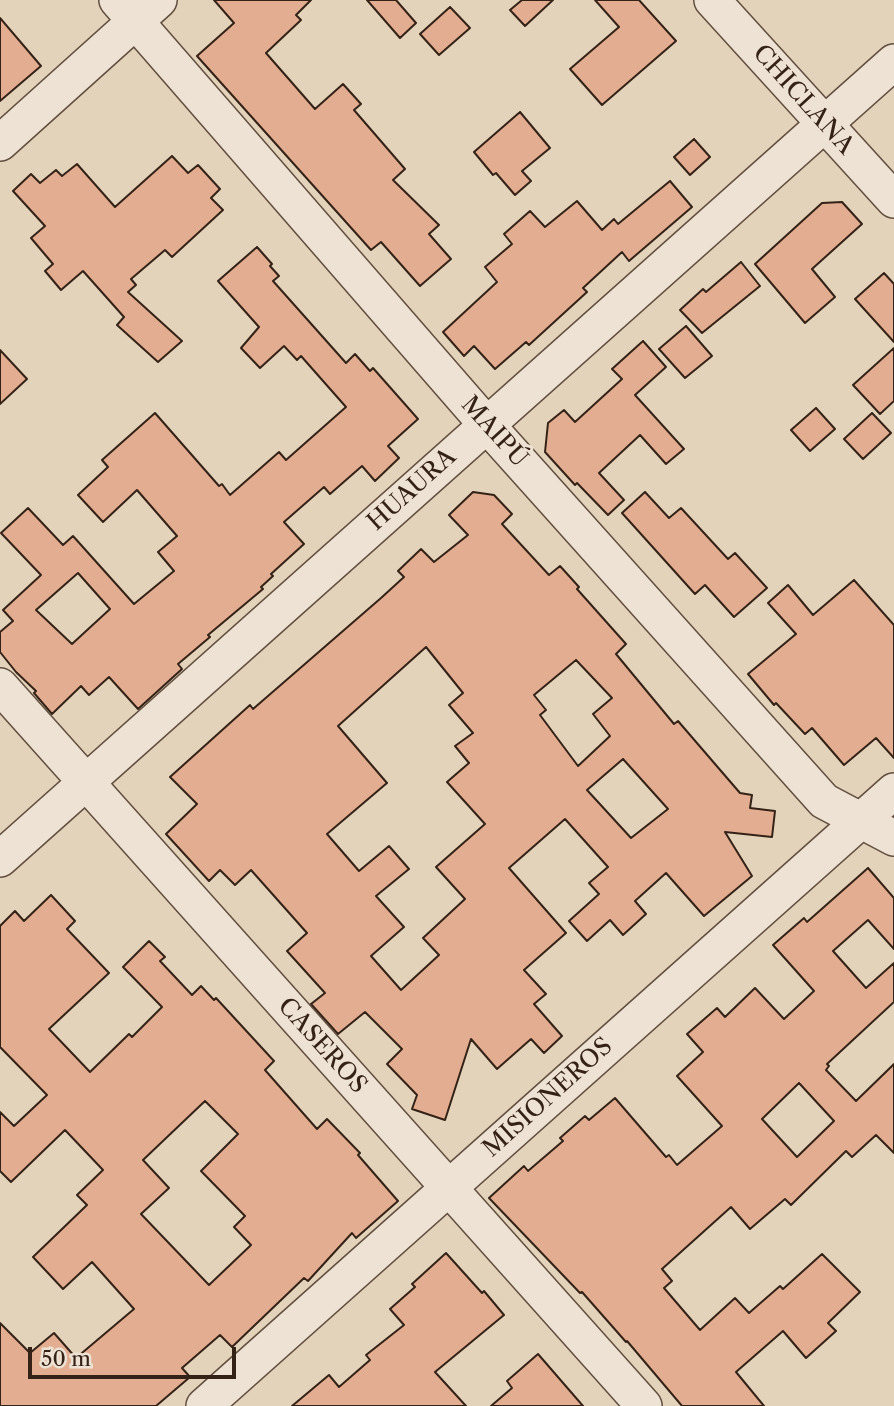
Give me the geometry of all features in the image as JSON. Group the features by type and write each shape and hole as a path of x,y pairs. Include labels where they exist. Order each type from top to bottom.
{"street":[{"name":"CHICLANA","path":"712,0 894,200"},
{"path":"0,143 137,7"},
{"name":"MAIPÚ","path":"137,7 486,424 824,801 894,838"},
{"name":"HUAURA","path":"0,859 894,62"},
{"name":"CASEROS","path":"0,686 644,1406"},
{"name":"MISIONEROS","path":"205,1406 448,1186 894,791"}],"building":[{"path":"214,0 311,0 296,15 301,20 266,53 315,109 343,84 361,104 354,110 405,169 393,180 439,225 429,234 451,259 420,286 381,242 371,250 197,56 234,23"},
{"path":"367,0 396,0 416,23 400,38"},
{"path":"522,0 553,0 525,26 510,10"},
{"path":"595,0 639,0 676,41 602,105 570,69 619,27"},
{"path":"450,7 470,28 439,55 420,34"},
{"path":"0,18 41,66 0,101"},
{"path":"520,112 550,148 522,171 531,181 515,195 496,173 493,175 474,152"},
{"path":"694,139 710,157 690,175 674,157"},
{"path":"172,156 188,173 198,165 220,189 211,198 223,210 172,257 165,250 131,279 136,285 128,292 182,341 158,362 117,325 124,317 83,271 61,290 45,271 53,264 31,238 45,226 13,191 31,174 40,183 56,170 62,176 77,164 115,207"},
{"path":"670,181 692,207 629,261 622,252 583,288 587,292 529,345 526,342 495,369 474,346 464,356 443,332 497,282 485,267 512,244 504,234 530,211 545,227 577,201 602,230 614,219 618,224"},
{"path":"842,202 862,224 812,269 835,297 805,323 755,264 822,203"},
{"path":"257,247 279,276 273,281 346,363 355,354 370,371 373,368 418,419 388,446 399,458 375,481 362,466 330,494 324,487 284,522 304,544 271,574 273,576 261,587 263,589 178,664 182,669 138,709 109,677 89,695 81,686 52,714 34,693 36,691 0,652 0,632 13,621 3,610 41,575 1,533 28,508 63,545 73,536 134,604 174,571 158,552 177,536 137,490 103,522 78,495 108,467 102,460 155,413 230,495 279,452 286,460 346,407 301,356 297,360 284,346 260,368 241,348 259,327 218,281","holes":["78,573 110,609 72,644 36,610"]},
{"path":"741,262 760,286 702,333 680,310 703,289 706,292"},
{"path":"884,273 894,284 894,342 855,299"},
{"path":"686,326 712,356 685,378 659,349"},
{"path":"643,341 666,367 635,395 684,449 666,464 640,435 599,473 624,500 608,515 577,483 575,485 545,452 548,423 564,410 575,422 622,379 612,369"},
{"path":"894,348 894,401 880,414 853,385"},
{"path":"0,350 27,379 0,404"},
{"path":"816,408 835,429 810,451 791,430"},
{"path":"872,413 891,433 863,459 844,439"},
{"path":"473,492 494,495 512,514 502,524 549,575 560,566 626,644 616,654 674,724 678,721 740,793 752,795 750,808 775,811 772,837 725,832 752,876 704,916 666,873 635,901 646,914 623,935 610,920 587,941 569,921 599,894 589,883 608,867 565,819 509,868 566,933 524,970 546,994 534,1004 562,1036 544,1053 531,1039 497,1069 471,1039 445,1120 412,1109 417,1095 387,1064 402,1049 365,1012 338,1034 311,1004 325,993 287,951 307,933 251,870 235,885 220,870 209,881 166,834 197,804 170,777 250,705 253,709 381,598 404,577 398,571 421,549 434,562 468,535 449,515","holes":["426,647 463,693 449,705 473,733 455,746 469,763 447,782 485,824 436,867 465,899 423,938 439,955 401,990 371,956 404,927 376,896 409,869 389,846 359,871 327,834 387,783 338,726","576,660 612,698 593,714 610,736 578,766 540,715 546,710 534,695","623,759 668,809 631,838 587,790"]},
{"path":"645,492 669,518 681,508 728,559 735,553 767,588 734,617 705,585 695,594 622,513"},
{"path":"854,580 894,625 894,758 876,738 844,765 812,728 805,734 776,703 774,705 748,674 796,634 768,603 788,585 813,615"},
{"path":"868,868 894,898 894,949 868,920 833,951 866,988 894,963 894,1002 827,1064 829,1066 826,1070 856,1101 894,1064 894,1153 876,1135 852,1157 846,1151 791,1205 785,1199 750,1229 731,1207 662,1269 672,1281 664,1288 700,1330 735,1298 749,1313 780,1286 783,1289 822,1254 860,1292 828,1323 836,1331 806,1358 783,1331 736,1372 764,1406 682,1406 582,1292 580,1293 489,1198 524,1166 528,1171 563,1141 560,1138 585,1116 589,1120 615,1098 666,1157 669,1155 677,1165 722,1126 677,1076 703,1052 687,1034 717,1008 725,1017 755,988 784,1019 814,991 773,945 804,918 807,922","holes":["799,1083 834,1121 797,1157 762,1119"]},
{"path":"51,895 75,921 67,929 109,973 49,1029 90,1072 129,1034 132,1037 162,1007 123,967 149,941 165,957 160,961 192,995 201,986 214,1000 216,998 274,1061 265,1070 317,1129 327,1119 360,1153 358,1155 398,1201 356,1238 352,1233 308,1281 304,1278 232,1347 220,1335 182,1368 190,1377 156,1406 0,1406 0,1323 30,1353 54,1333 76,1358 134,1309 92,1262 63,1289 33,1257 87,1205 77,1195 103,1170 65,1130 11,1182 0,1171 0,1112 14,1126 47,1095 0,1047 0,926 15,911 24,921","holes":["205,1101 238,1134 201,1171 245,1216 234,1227 251,1245 209,1285 141,1214 169,1188 143,1160"]},
{"path":"446,1253 504,1315 435,1372 466,1406 292,1406 329,1375 339,1387 370,1360 366,1355 404,1325 390,1309 415,1287 412,1284"},
{"path":"538,1354 583,1406 491,1406 512,1388 507,1381"}]}
